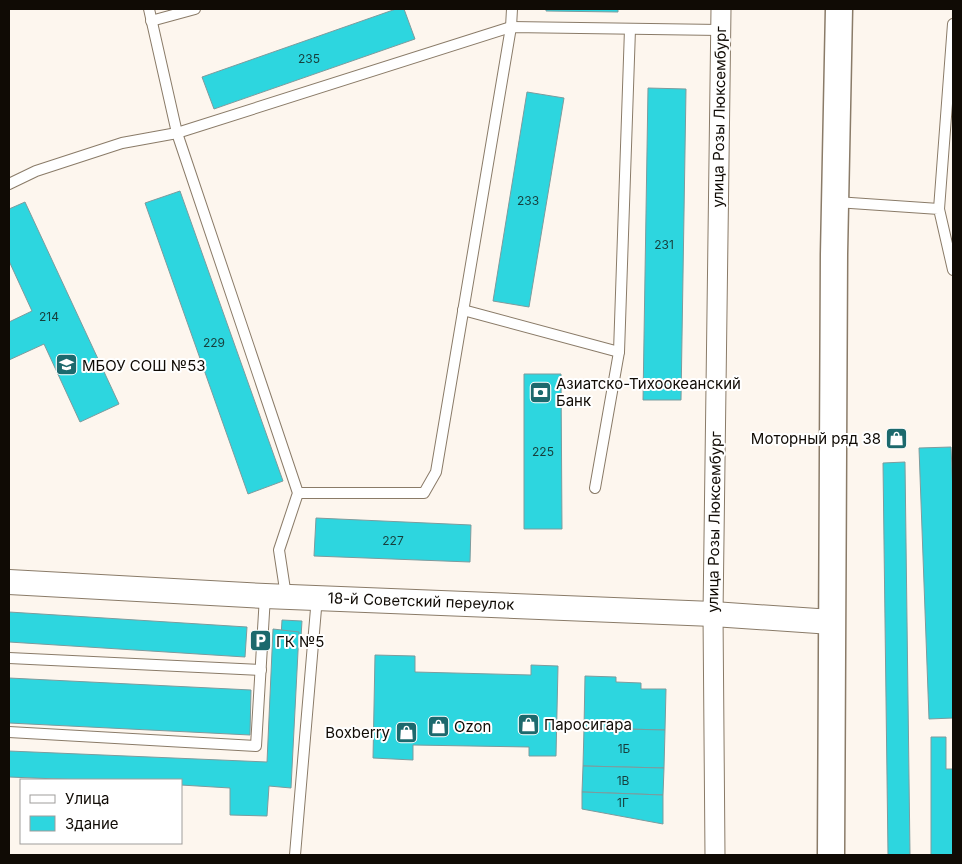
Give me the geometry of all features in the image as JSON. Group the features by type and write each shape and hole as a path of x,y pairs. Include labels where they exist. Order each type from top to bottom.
{"main road":[{"path":"831,855 835,202 839,9"}],"street":[{"name":"улица Розы Люксембург","path":"716,855 713,614 721,9"},
{"name":"18-й Советский переулок","path":"9,582 276,596 317,596 713,614 832,622"}],"lane":[{"path":"9,732 256,746 261,670 276,596 279,550 298,493 177,133 149,9"},
{"path":"151,21 195,9"},
{"path":"298,493 424,493 436,472 511,27 512,9"},
{"path":"953,24 939,209 953,270"},
{"path":"9,184 36,171 122,143 177,133 511,27 720,30"},
{"path":"595,488 619,352 630,29"},
{"path":"835,202 939,209"},
{"path":"463,310 619,352"},
{"path":"295,855 317,596"},
{"path":"9,658 261,670"}],"building":[{"path":"396,9 404,9 415,39 214,109 202,77"},
{"path":"546,9 618,9 618,12 546,11"},
{"path":"648,88 686,89 681,400 643,400"},
{"path":"527,92 564,98 529,307 493,301"},
{"path":"180,191 283,481 248,494 145,203"},
{"path":"25,202 119,404 80,422 44,344 9,360 9,322 32,311 9,261 9,209"},
{"path":"524,374 561,374 562,529 524,529"},
{"path":"892,431 905,431 905,446 891,445"},
{"path":"951,447 953,493 953,718 929,719 919,448"},
{"path":"905,462 910,855 888,855 883,463"},
{"path":"316,518 471,525 470,562 314,556"},
{"path":"9,612 247,627 245,657 9,642"},
{"path":"282,620 302,621 301,637 281,637"},
{"path":"273,629 299,632 291,788 269,786 267,816 230,815 230,788 182,785 182,779 9,777 9,751 267,762"},
{"path":"375,655 415,656 415,672 531,675 531,665 558,666 556,756 529,756 529,747 413,745 413,760 373,758"},
{"path":"585,676 616,677 616,682 641,683 641,689 666,689 665,730 584,728"},
{"path":"9,678 251,690 250,735 9,723"},
{"path":"584,728 665,730 664,768 583,766"},
{"path":"931,737 946,737 946,769 953,769 953,855 931,855"},
{"path":"583,766 664,768 663,795 582,792"},
{"path":"582,792 663,795 663,824 582,809"}],"place":[{"name":"МБОУ СОШ №53","path":"66,365"},
{"name":"Азиатско-Тихоокеанский Банк","path":"540,392"},
{"name":"Моторный ряд 38","path":"897,438"},
{"name":"ГК №5","path":"260,641"},
{"name":"Паросигара","path":"528,724"},
{"name":"Ozon","path":"438,726"},
{"name":"Boxberry","path":"406,732"}]}
